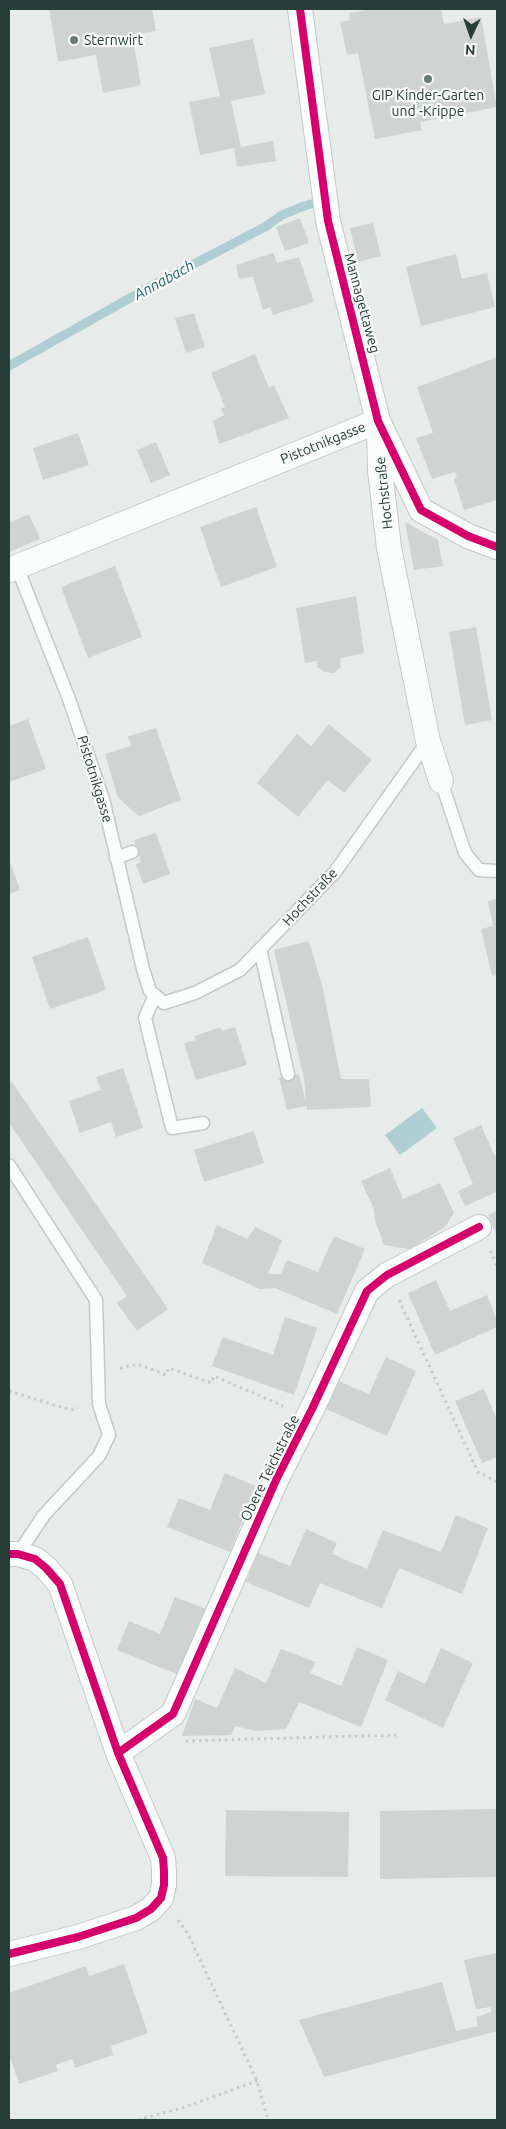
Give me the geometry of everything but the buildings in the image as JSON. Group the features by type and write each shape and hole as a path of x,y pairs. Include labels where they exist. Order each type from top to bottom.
{"street":[{"name":"Mannagettaweg","path":"300,9 328,221 378,421 421,510 468,536 497,547"},
{"name":"Pistotnikgasse","path":"13,568 378,421"},
{"name":"Hochstraße","path":"378,421 380,470 390,548 428,741 441,781"},
{"name":"Obere Teichstraße","path":"118,1754 173,1714 277,1478 312,1410 367,1291 388,1275 479,1227"},
{"path":"9,1954 78,1937 136,1918 152,1909 161,1898 164,1885 163,1858 118,1754 60,1584 35,1559 13,1554"}],"lane":[{"name":"Pistotnikgasse","path":"13,568 70,699 103,799 143,969 150,991 155,995"},
{"name":"Hochstraße","path":"155,995 164,1003 194,993 240,970 335,872 428,741"},
{"path":"441,781 465,852 479,870 497,871"},
{"path":"116,858 132,852"},
{"path":"260,949 288,1074"},
{"path":"155,995 145,1018 172,1128 203,1123"},
{"path":"9,1165 96,1300 99,1404 109,1435 99,1456 44,1515 13,1554"}],"path":[{"path":"388,1275 478,1472 497,1482"},
{"path":"138,1364 166,1375 168,1368 211,1384 214,1376 288,1408"},
{"path":"9,1391 71,1410 99,1404"},
{"path":"143,1735 175,1741 397,1736"},
{"path":"161,1898 188,1934 257,2081 268,2120"},
{"path":"138,2120 257,2081"}],"water":[{"path":"422,1108 437,1128 400,1155 385,1135"}],"waterway":[{"name":"Annabach","path":"9,366 155,284 265,227 282,215 322,201"}],"cycle path":[{"path":"300,9 328,221 378,421 421,510 468,536 497,547"},
{"path":"118,1753 173,1714 277,1478 312,1409 367,1291 387,1275 479,1227"},
{"path":"9,1554 18,1554 35,1559 60,1584 118,1753 163,1858 164,1871 164,1885 161,1898 151,1909 136,1918 78,1937 9,1954"}],"place":[{"name":"Sternwirt","path":"74,40"},
{"name":"GIP Kinder-Garten und -Krippe","path":"428,79"}]}
